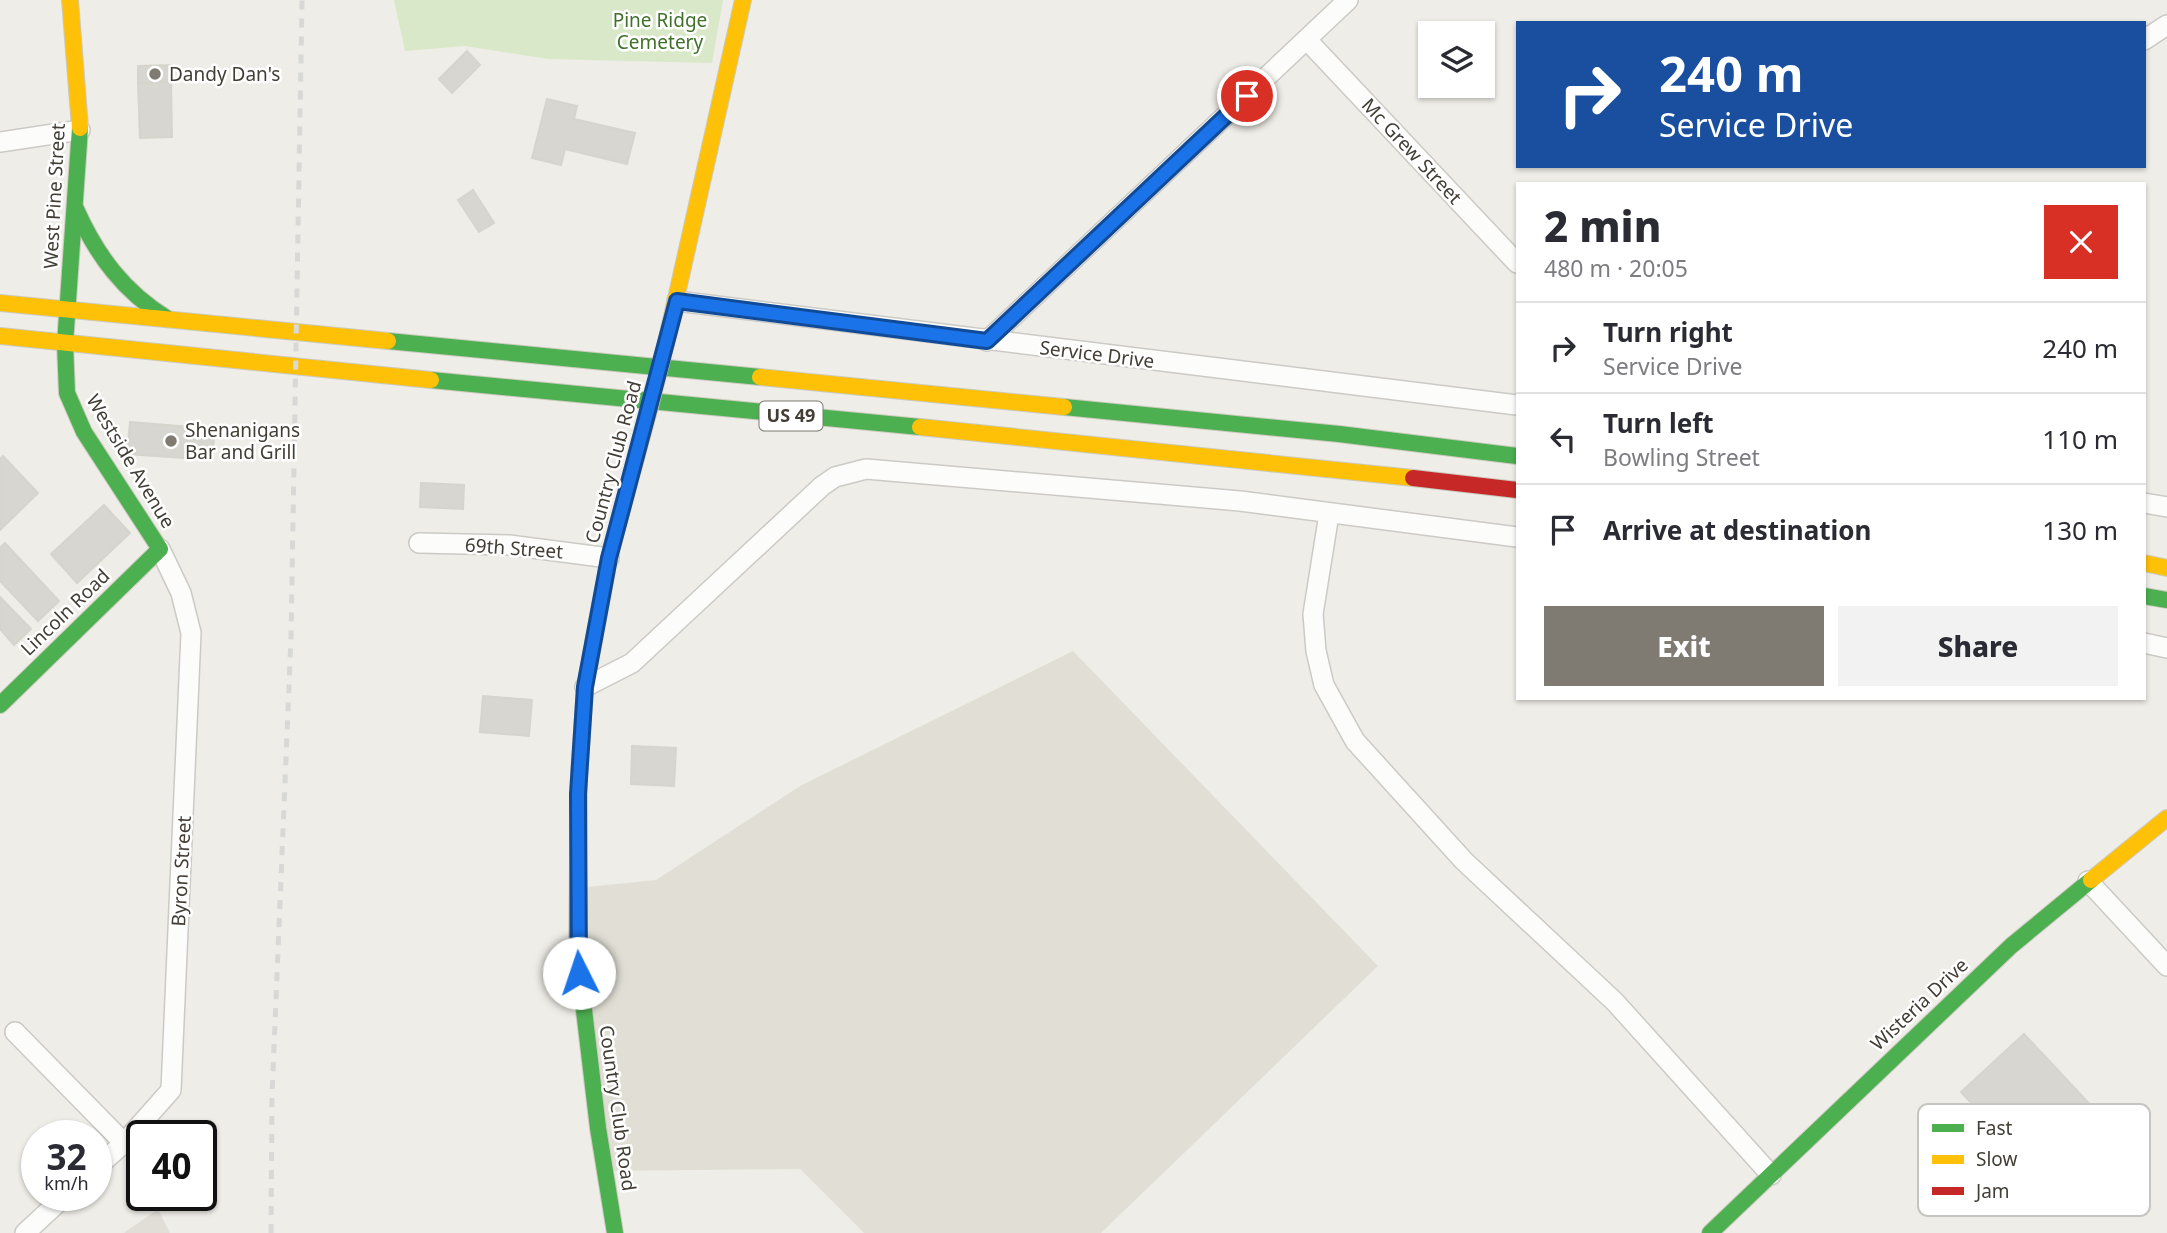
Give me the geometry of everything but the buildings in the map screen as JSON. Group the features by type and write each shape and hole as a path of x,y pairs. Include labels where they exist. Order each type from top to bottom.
{"main road":[{"name":"West Pine Street","path":"67,393 65,344 80,130 71,0"},
{"name":"Country Club Road","path":"615,1233 594,1103 577,951 579,775 585,687 609,558 677,301 743,0"},
{"path":"76,209 92,244 113,276 143,304 171,321"},
{"name":"US 49","path":"0,303 1339,434 1516,456"},
{"name":"US 49","path":"0,336 976,434 1237,456 1516,490"},
{"name":"Westside Avenue","path":"67,393 85,432 160,550"},
{"name":"Lincoln Road","path":"0,705 160,550"},
{"path":"2146,563 2167,568"},
{"path":"2146,596 2167,600"},
{"name":"Wisteria Drive","path":"1710,1233 1940,1011 2088,881 2167,818"}],"street":[{"path":"987,341 1348,0"},
{"path":"2146,39 2167,25"},
{"name":"Mc Grew Street","path":"1307,40 1516,262"},
{"path":"0,142 80,130"},
{"name":"Service Drive","path":"677,301 1516,405"},
{"path":"585,687 632,663 822,486 850,472 895,469 1227,500 1516,537"},
{"path":"2146,503 2167,507"},
{"path":"1329,514 1313,614 1316,651 1324,685 1337,714 1354,741 1464,861 1615,1002 1771,1175"},
{"name":"69th Street","path":"419,543 509,545 609,558"},
{"name":"Byron Street","path":"112,1154 171,1090 191,633 181,593 160,550"},
{"path":"2146,643 2167,648"},
{"path":"2088,881 2167,966"},
{"path":"15,1032 124,1143"},
{"path":"24,1233 48,1211"}],"shaded area":[{"path":"1073,651 1378,966 1101,1233 864,1233 800,1169 605,1171 577,888 656,880 800,786"},
{"path":"159,1211 170,1233 124,1233"}],"green space":[{"name":"Pine Ridge Cemetery","path":"394,0 723,0 712,63 548,59 465,46 405,51"}],"railway":[{"path":"271,1233 272,1096 291,637 302,0"}],"traffic: fast":[{"path":"0,705 160,549 84,432 67,393 65,344 80,128"},
{"path":"76,209 93,242 113,271 138,297 168,319"},
{"path":"388,341 760,377"},
{"path":"431,380 920,427"},
{"path":"1064,407 1339,434 1516,456"},
{"path":"610,553 585,687 579,775 577,951 598,1128 615,1233"},
{"path":"2146,596 2167,600"},
{"path":"1710,1233 2011,946 2091,880"}],"traffic: slow":[{"path":"70,0 80,128"},
{"path":"666,343 743,0"},
{"path":"0,303 388,341"},
{"path":"0,336 431,380"},
{"path":"648,414 666,343"},
{"path":"760,377 1064,407"},
{"path":"610,553 648,414"},
{"path":"920,427 1413,478"},
{"path":"2146,563 2167,568"},
{"path":"2091,880 2167,818"}],"traffic: jam":[{"path":"1413,478 1516,490"}],"place":[{"name":"Dandy Dan's","path":"155,74"},
{"name":"Shenanigans Bar and Grill","path":"171,441"}],"route":[{"path":"579,973 578,794 585,687 609,558 677,301 987,341 1247,96"}]}
